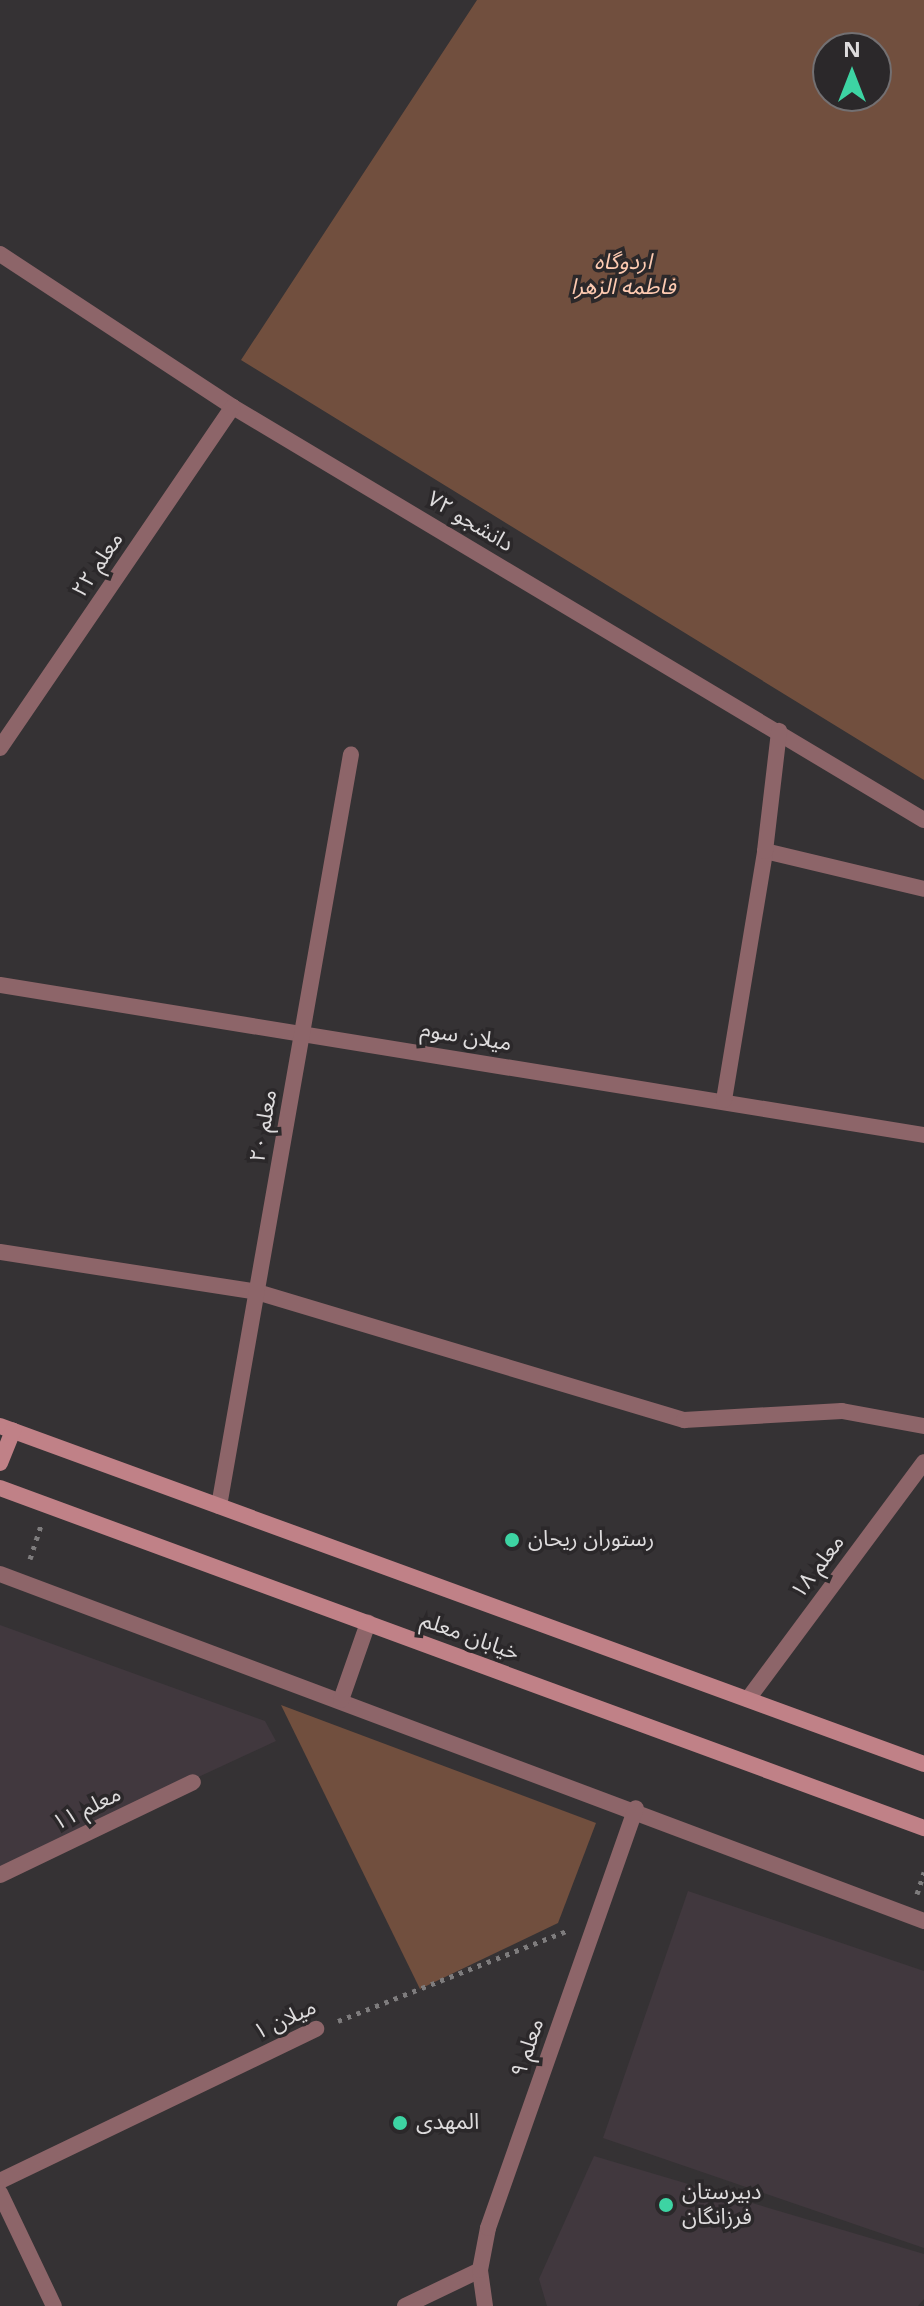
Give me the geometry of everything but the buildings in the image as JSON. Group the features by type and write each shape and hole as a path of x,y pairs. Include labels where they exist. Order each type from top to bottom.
{"main road":[{"name":"خیابان معلم","path":"6,1428 924,1764"},
{"path":"0,1463 6,1428"},
{"name":"خیابان معلم","path":"0,1488 924,1828"}],"street":[{"name":"دانشجو ۷۲","path":"1,256 233,407 924,820"},
{"name":"معلم ۲۲","path":"0,748 233,407"},
{"path":"724,1100 765,851 779,731"},
{"name":"معلم ۲۰","path":"219,1506 351,754"},
{"path":"765,851 924,889"},
{"name":"میلان سوم","path":"0,985 724,1100 924,1135"},
{"path":"0,1252 257,1292 684,1420 842,1411 924,1426"},
{"name":"معلم ۱۸","path":"748,1699 924,1462"},
{"path":"0,1574 636,1808 924,1921"},
{"path":"341,1700 368,1623"},
{"name":"معلم ۱۱","path":"0,1875 193,1782"},
{"name":"معلم ۹","path":"485,2306 480,2270 488,2228 636,1808"},
{"name":"میلان ۱","path":"0,2181 316,2029"},
{"path":"0,2193 54,2306"},
{"path":"405,2306 480,2270"}],"path":[{"name":"میلان ۱","path":"316,2029 597,1919"}],"shaded area":[{"path":"0,1625 265,1721 276,1741 0,1869"},
{"path":"688,1891 924,1971 924,2248 603,2138"},
{"name":"دبیرستان فرزانگان","path":"594,2156 924,2254 924,2299 918,2306 547,2306 539,2279"}],"green space":[{"name":"اردوگاه فاطمه الزهرا","path":"477,0 924,0 924,780 241,360"},
{"path":"281,1705 596,1823 558,1923 420,1989"}],"place":[{"name":"رستوران ریحان","path":"512,1540"},
{"name":"المهدی","path":"400,2123"},
{"name":"دبیرستان فرزانگان","path":"666,2205"}]}
